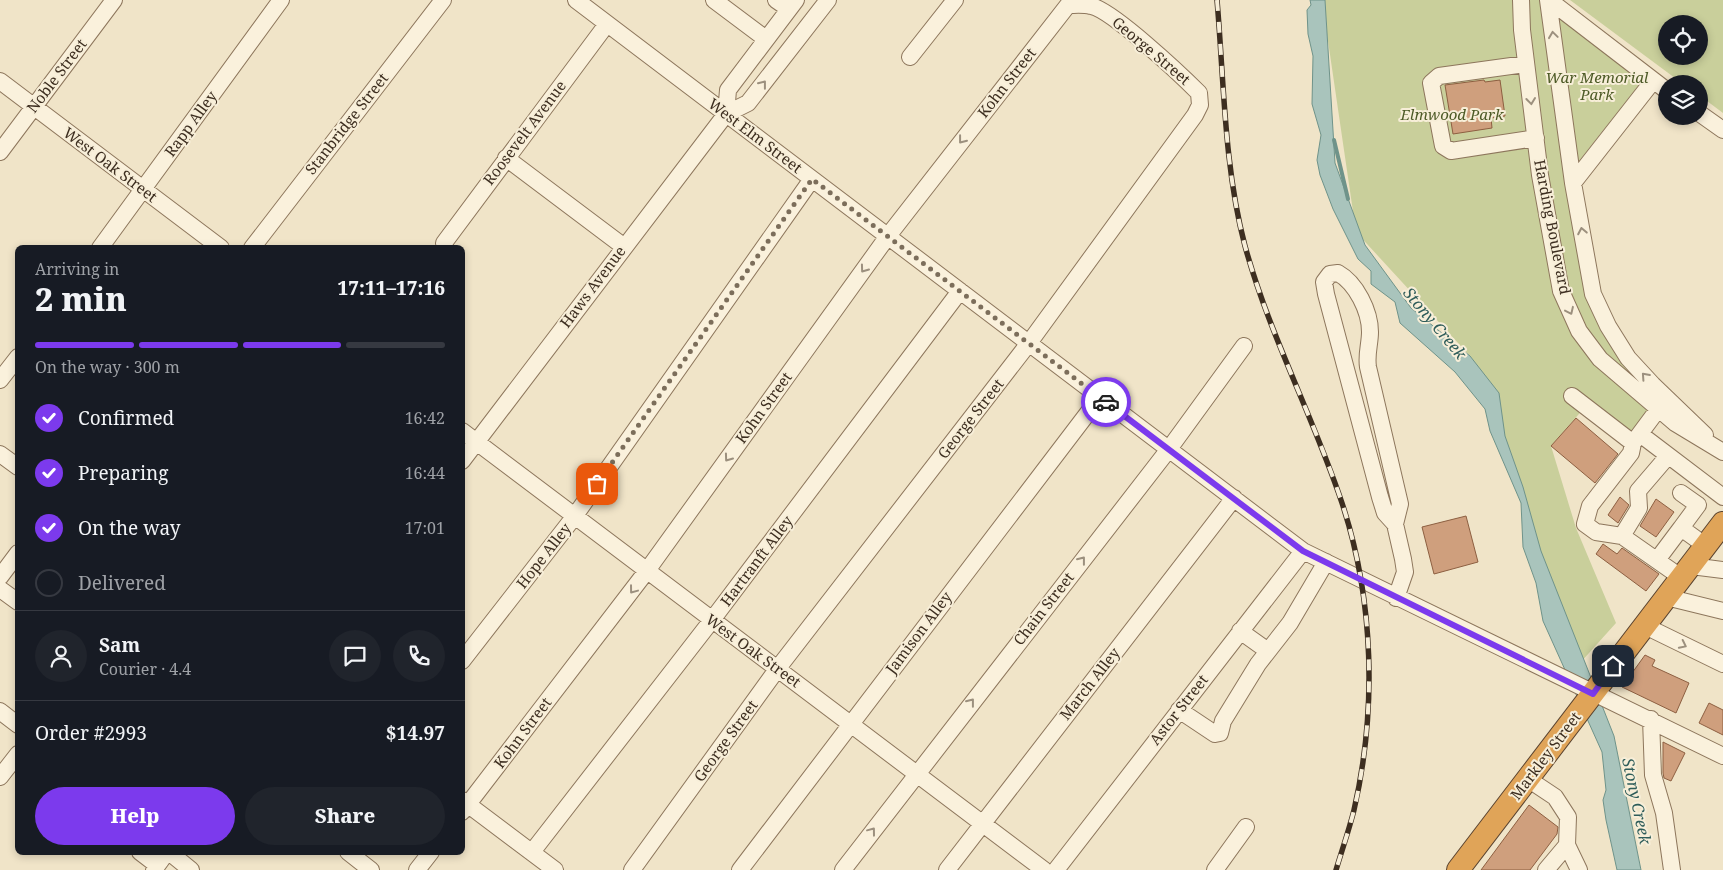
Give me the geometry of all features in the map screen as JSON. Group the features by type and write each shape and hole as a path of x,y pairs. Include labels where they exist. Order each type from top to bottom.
{"highway":[{"name":"Markley Street","path":"1458,870 1593,694 1643,625 1687,572 1723,523"}],"street":[{"name":"Noble Street","path":"0,152 114,0"},
{"name":"Rapp Alley","path":"102,245 281,0"},
{"name":"Stanbridge Street","path":"254,245 443,0"},
{"name":"West Elm Street","path":"576,0 1303,551 1723,756"},
{"path":"714,0 766,39"},
{"path":"910,57 955,0"},
{"name":"Harding Boulevard","path":"1521,0 1526,64 1536,138 1561,291 1579,331 1600,359 1663,404 1720,450"},
{"path":"1548,0 1658,84"},
{"name":"Harding Boulevard","path":"1548,0 1573,183 1593,294 1608,326 1628,358 1663,404"},
{"name":"Haws Avenue","path":"465,457 726,114 748,103 823,2"},
{"path":"726,114 728,90 766,39 787,3"},
{"name":"Kohn Street","path":"465,804 646,572 888,236 1068,5"},
{"name":"George Street","path":"632,870 778,668 1029,344 1190,123 1200,105 1198,93 1129,30 1101,9 1091,6 1068,5"},
{"name":"Roosevelt Avenue","path":"444,243 607,24"},
{"path":"1526,64 1439,76 1431,83 1443,146 1451,151 1536,138"},
{"name":"West Oak Street","path":"0,81 217,245"},
{"path":"1573,183 1658,88"},
{"path":"1708,119 1723,130"},
{"path":"506,158 624,246"},
{"name":"Hope Alley","path":"465,657 574,516 812,179"},
{"path":"1395,524 1385,513 1380,497 1328,304 1324,282 1330,274 1338,273 1353,285 1369,319 1370,333 1366,353 1368,366 1400,504 1395,524 1406,572 1396,598"},
{"name":"Hartranft Alley","path":"532,852 712,620 960,291"},
{"name":"Chain Street","path":"843,870 915,774 1169,449 1244,346"},
{"path":"0,380 15,361"},
{"path":"1572,396 1636,439 1668,456 1723,497"},
{"name":"Jamison Alley","path":"740,870 1100,397"},
{"path":"1663,404 1636,439 1631,453 1590,506 1585,524 1596,532 1622,536 1657,560 1687,572 1723,570"},
{"name":"West Oak Street","path":"465,433 646,572 778,668 915,774 1044,870"},
{"path":"0,454 15,465"},
{"path":"1622,536 1639,508 1638,491 1668,456"},
{"path":"1657,560 1698,505 1682,493"},
{"name":"March Alley","path":"947,870 1234,498"},
{"path":"1681,528 1706,546"},
{"name":"Astor Street","path":"1056,870 1303,551"},
{"path":"0,577 15,558"},
{"path":"1179,710 1215,734 1220,733 1223,721 1268,651 1290,623 1326,562"},
{"path":"0,589 15,600"},
{"path":"1666,597 1723,611"},
{"path":"1643,625 1723,664"},
{"path":"1240,630 1268,651"},
{"path":"0,711 15,723"},
{"path":"1651,720 1653,775 1664,813 1672,870"},
{"path":"0,777 15,758"},
{"path":"1528,779 1555,797 1568,817 1567,845 1579,870"},
{"path":"465,806 555,870"},
{"path":"1215,870 1246,827"},
{"path":"1546,870 1567,845"},
{"path":"148,855 191,870"},
{"path":"352,855 371,870"},
{"path":"417,870 429,855"}],"green space":[{"name":"Elmwood Park","path":"1322,0 1549,0 1576,196 1613,334 1667,398 1632,433 1585,407 1551,446 1576,528 1616,623 1580,663 1470,356 1356,232"},
{"path":"1570,0 1723,0 1723,113 1708,102 1708,75 1671,75"},
{"name":"War Memorial Park","path":"1555,11 1642,81 1576,165"}],"water":[{"path":"1310,0 1325,0 1335,163 1365,245 1411,308 1470,356 1499,393 1505,436 1523,487 1541,551 1614,736 1641,870 1617,870 1603,800 1606,790 1602,752 1543,621 1536,583 1523,547 1521,503 1490,431 1485,409 1455,372 1400,323 1395,302 1371,284 1371,271 1358,259 1333,209 1320,175 1317,160 1321,135 1312,104 1313,56 1308,34 1307,10 1311,5"}],"building":[{"path":"1484,80 1485,82 1500,80 1505,116 1491,118 1492,128 1453,134 1445,85"},
{"path":"1576,418 1618,454 1595,483 1551,446"},
{"path":"1620,497 1629,505 1618,523 1608,515"},
{"path":"1656,499 1674,512 1656,537 1640,526"},
{"path":"1466,516 1478,562 1434,574 1422,527"},
{"path":"1603,544 1617,554 1622,548 1659,574 1646,591 1596,554"},
{"path":"1645,655 1655,660 1652,666 1689,683 1676,713 1622,687"},
{"path":"1709,703 1723,710 1723,735 1699,723"},
{"path":"1663,742 1685,753 1671,781 1664,778"},
{"path":"1529,805 1558,827 1557,834 1530,870 1481,870"}],"waterway":[{"name":"Stony Creek","path":"1334,140 1348,199"}],"railway":[{"path":"1217,0 1229,155 1238,216 1245,246 1266,311 1342,503 1353,540 1361,578 1369,655 1366,733 1354,810 1336,870"}],"way so far":[{"path":"597,484 812,179 1106,402"}],"route":[{"path":"1106,402 1303,551 1593,694 1613,666"}]}
